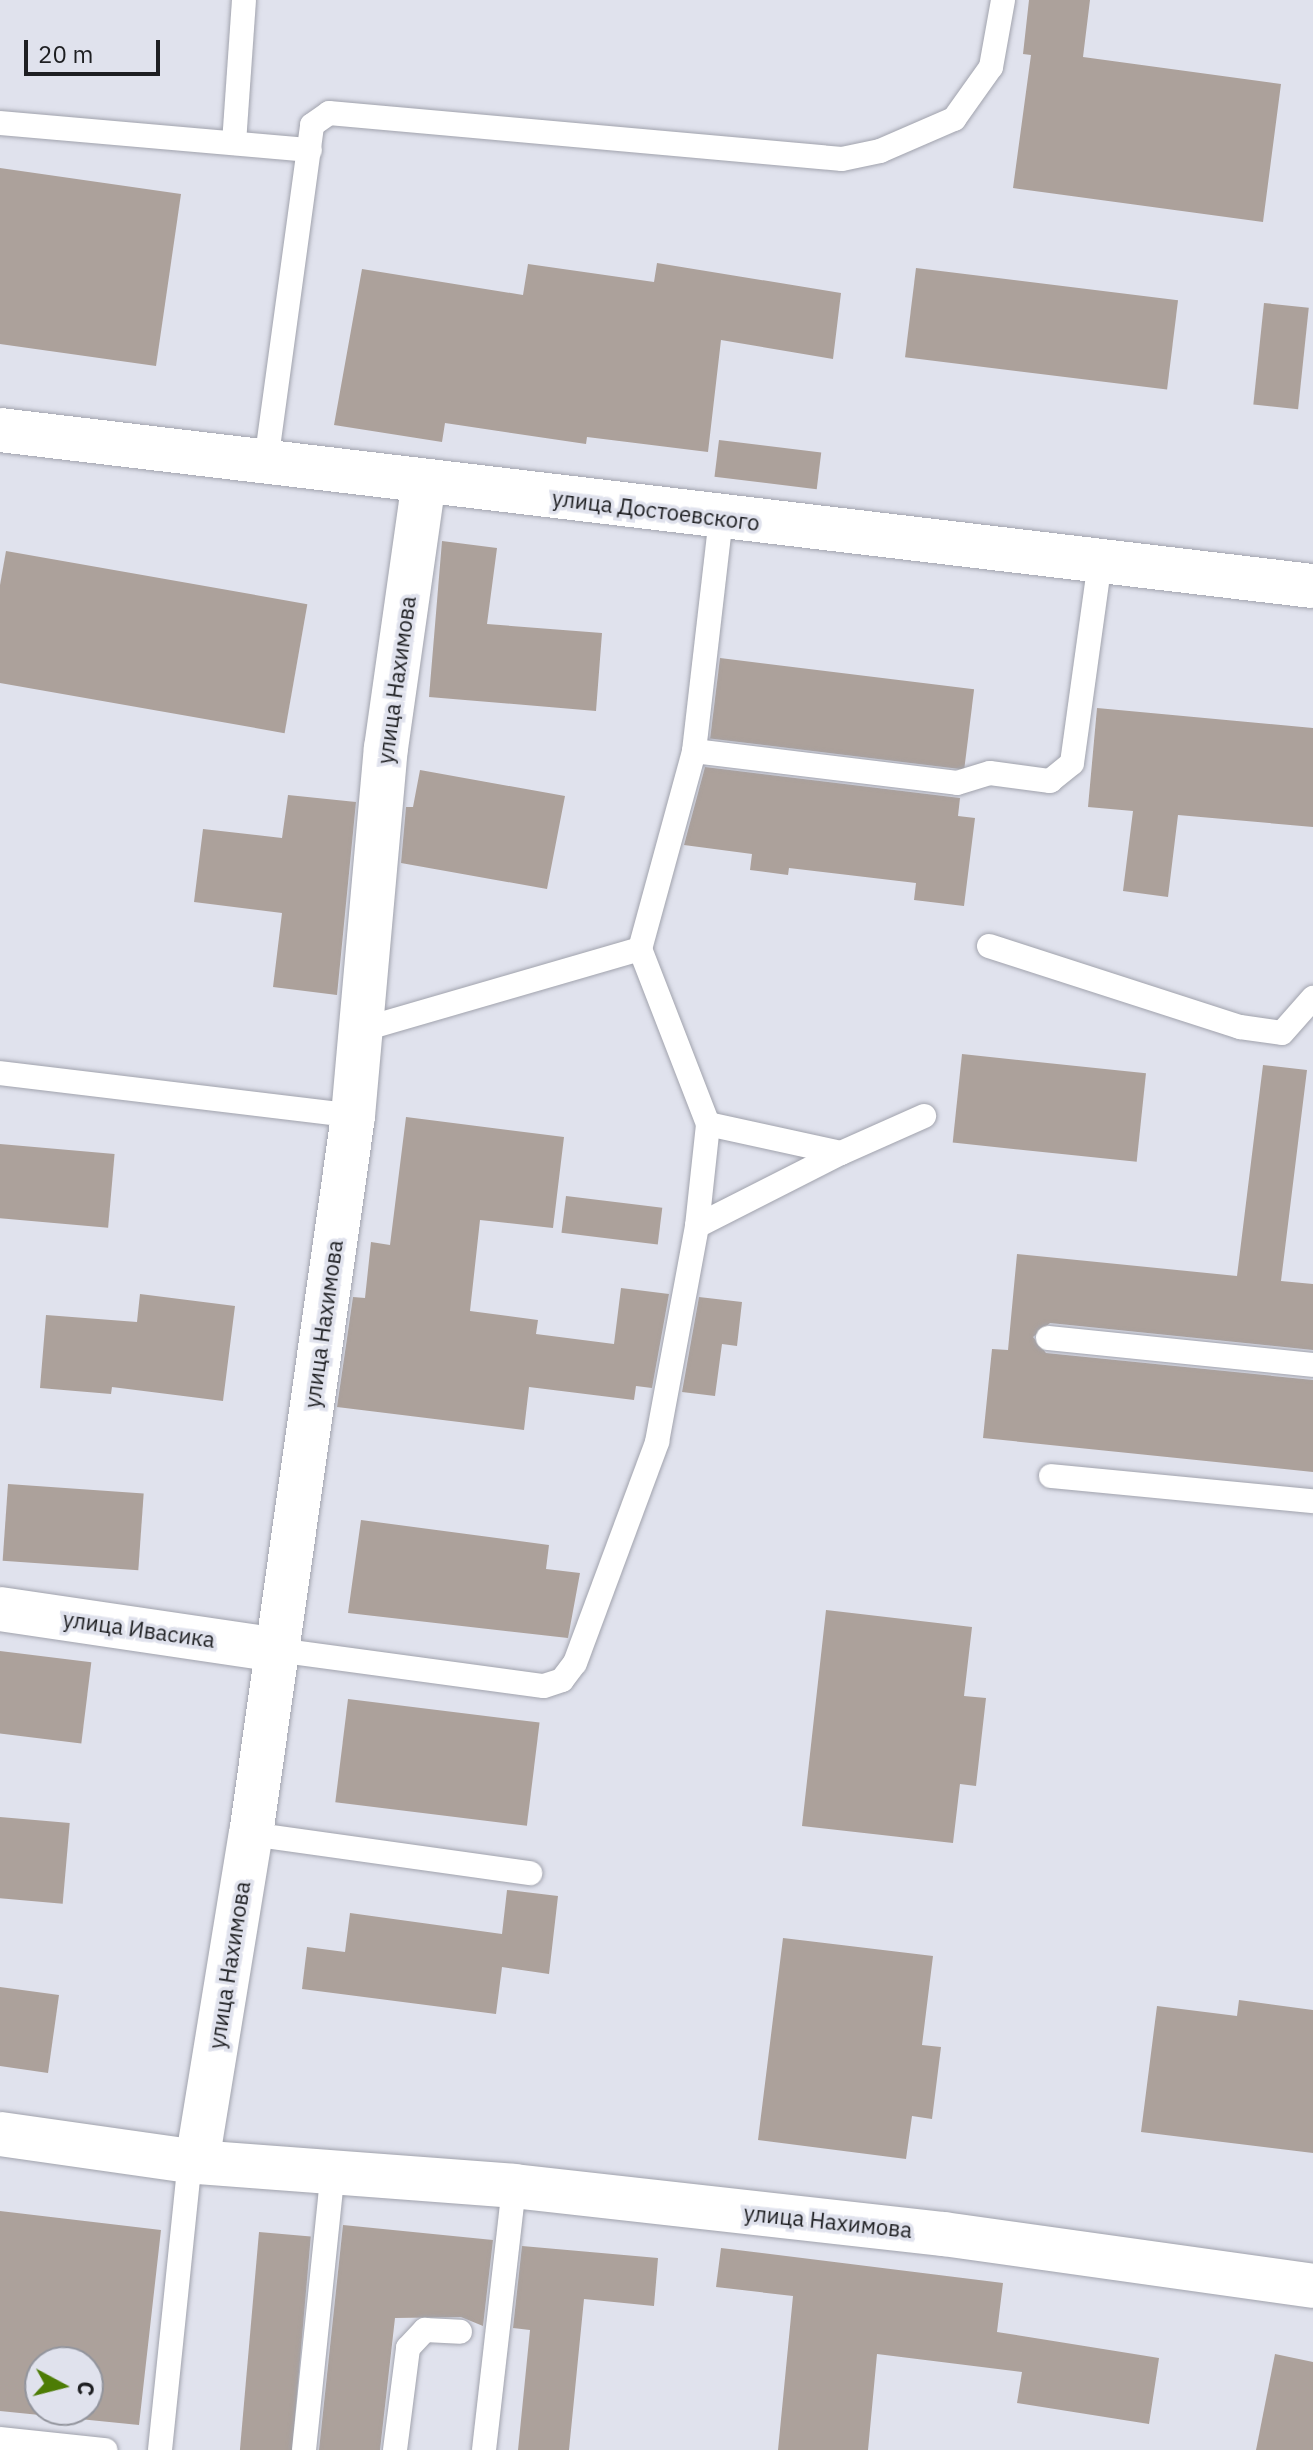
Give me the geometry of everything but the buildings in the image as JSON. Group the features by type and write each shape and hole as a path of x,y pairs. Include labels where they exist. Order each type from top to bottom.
{"street":[{"name":"улица Достоевского","path":"0,430 1313,586"},
{"name":"улица Нахимова","path":"193,2162 251,1834 353,1116 386,748 424,482"},
{"name":"улица Ивасика","path":"0,1609 277,1650"},
{"name":"улица Нахимова","path":"0,2134 193,2162 514,2186 944,2234 1313,2286"}],"lane":[{"path":"234,143 244,0"},
{"path":"266,462 312,125 329,113 842,159 880,151 954,119 991,67 1003,0"},
{"path":"0,123 310,150"},
{"path":"277,1650 517,1683 562,1680 575,1663 657,1442 697,1226 708,1124 640,949 694,751 721,518"},
{"path":"694,751 957,783 990,773 1050,781 1072,763 1100,561"},
{"path":"989,946 1240,1027 1282,1033 1313,998"},
{"path":"361,1030 640,949"},
{"path":"0,1073 353,1116"},
{"path":"697,1226 841,1153 924,1116"},
{"path":"708,1124 841,1153"},
{"path":"1048,1338 1313,1365"},
{"path":"1051,1476 1313,1501"},
{"path":"251,1834 530,1873"},
{"path":"160,2450 193,2162"},
{"path":"304,2450 333,2171"},
{"path":"484,2450 514,2186"},
{"path":"395,2450 408,2348 425,2330 460,2332"},
{"path":"0,2439 105,2450"}]}
